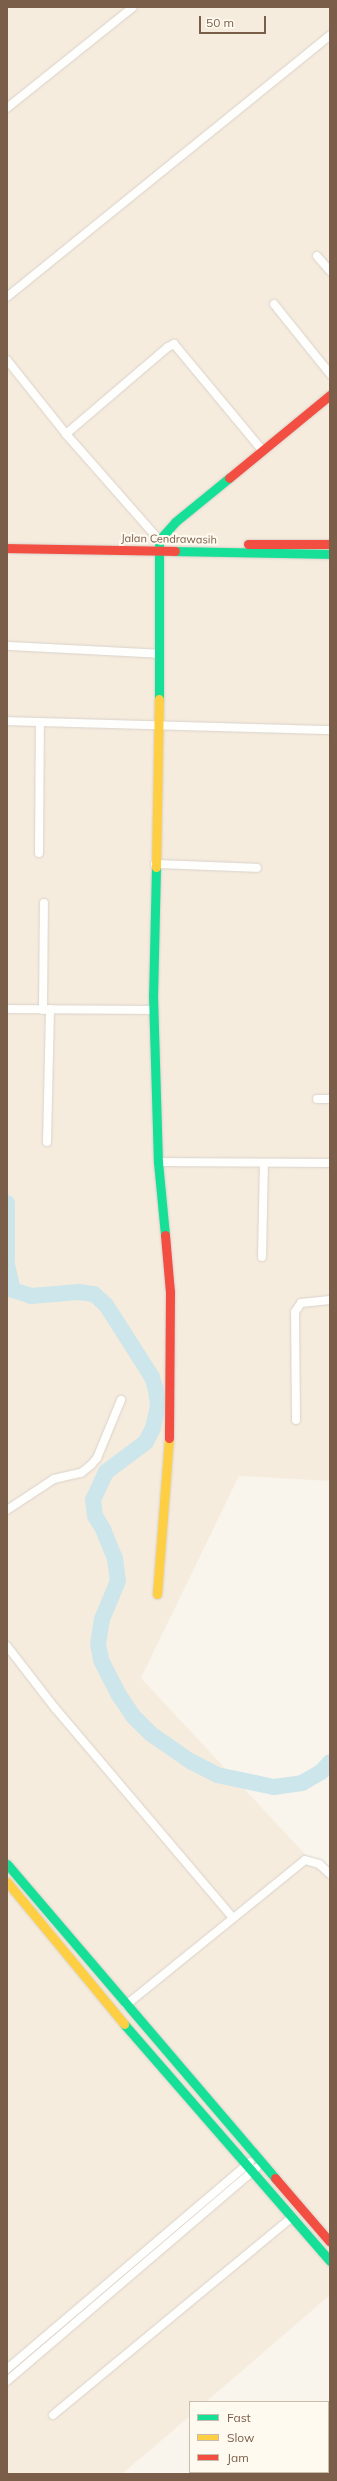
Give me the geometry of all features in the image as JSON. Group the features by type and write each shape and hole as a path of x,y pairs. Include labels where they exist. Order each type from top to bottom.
{"street":[{"path":"7,108 133,7"},
{"path":"7,298 330,35"},
{"path":"317,256 330,271"},
{"path":"274,304 330,374"},
{"path":"66,434 168,347 174,344 262,450"},
{"path":"7,360 66,434 159,545"},
{"path":"157,1594 169,1453 170,1292 158,1162 154,1010 155,864 160,654 159,545 175,522 330,395"},
{"name":"Jalan Cendrawasih","path":"7,540 159,545 330,554"},
{"name":"Jalan Cendrawasih","path":"7,548 330,544"},
{"path":"9,646 160,654"},
{"path":"7,721 158,724 330,730"},
{"path":"39,853 40,722"},
{"path":"155,864 257,868"},
{"path":"44,903 47,1142"},
{"path":"7,1009 154,1010"},
{"path":"317,1099 330,1099"},
{"path":"158,1162 330,1163"},
{"path":"262,1257 264,1163"},
{"path":"296,1420 295,1312 301,1303 330,1300"},
{"path":"7,1510 54,1479 81,1473 91,1465 97,1458 121,1400"},
{"path":"7,1646 55,1708 234,1918"},
{"path":"126,2005 305,1860 319,1864 330,1874"},
{"path":"7,1864 258,2160 330,2242"},
{"path":"7,1882 89,1983 248,2169 330,2261"},
{"path":"7,2381 258,2160"},
{"path":"7,2369 248,2169"},
{"path":"53,2415 291,2218"}],"shaded area":[{"path":"7,7 330,7 330,1481 239,1476 141,1678 330,1881 330,2295 207,2401 189,2401 189,2417 122,2474 7,2474"}],"waterway":[{"path":"7,1203 7,1260"},
{"path":"7,1265 13,1290 31,1296 79,1292 94,1294 106,1305 152,1377 156,1390 158,1406 153,1428 146,1442 106,1472 93,1500 95,1516 103,1529 115,1558 118,1581 102,1619 98,1644 101,1660 119,1695 133,1716 151,1734 190,1761 217,1775 274,1787 302,1783 321,1772 330,1762"}],"traffic: fast":[{"path":"159,699 159,540 175,522 229,478"},
{"path":"175,551 330,554"},
{"path":"156,867 153,995 158,1162 165,1235"},
{"path":"7,1864 275,2178"},
{"path":"124,2024 330,2261"}],"traffic: slow":[{"path":"156,867 159,699"},
{"path":"157,1594 169,1438"},
{"path":"7,1882 124,2024"}],"traffic: jam":[{"path":"229,478 330,395"},
{"path":"248,544 330,544"},
{"path":"7,548 175,551"},
{"path":"165,1235 170,1292 169,1438"},
{"path":"275,2178 330,2242"}]}
